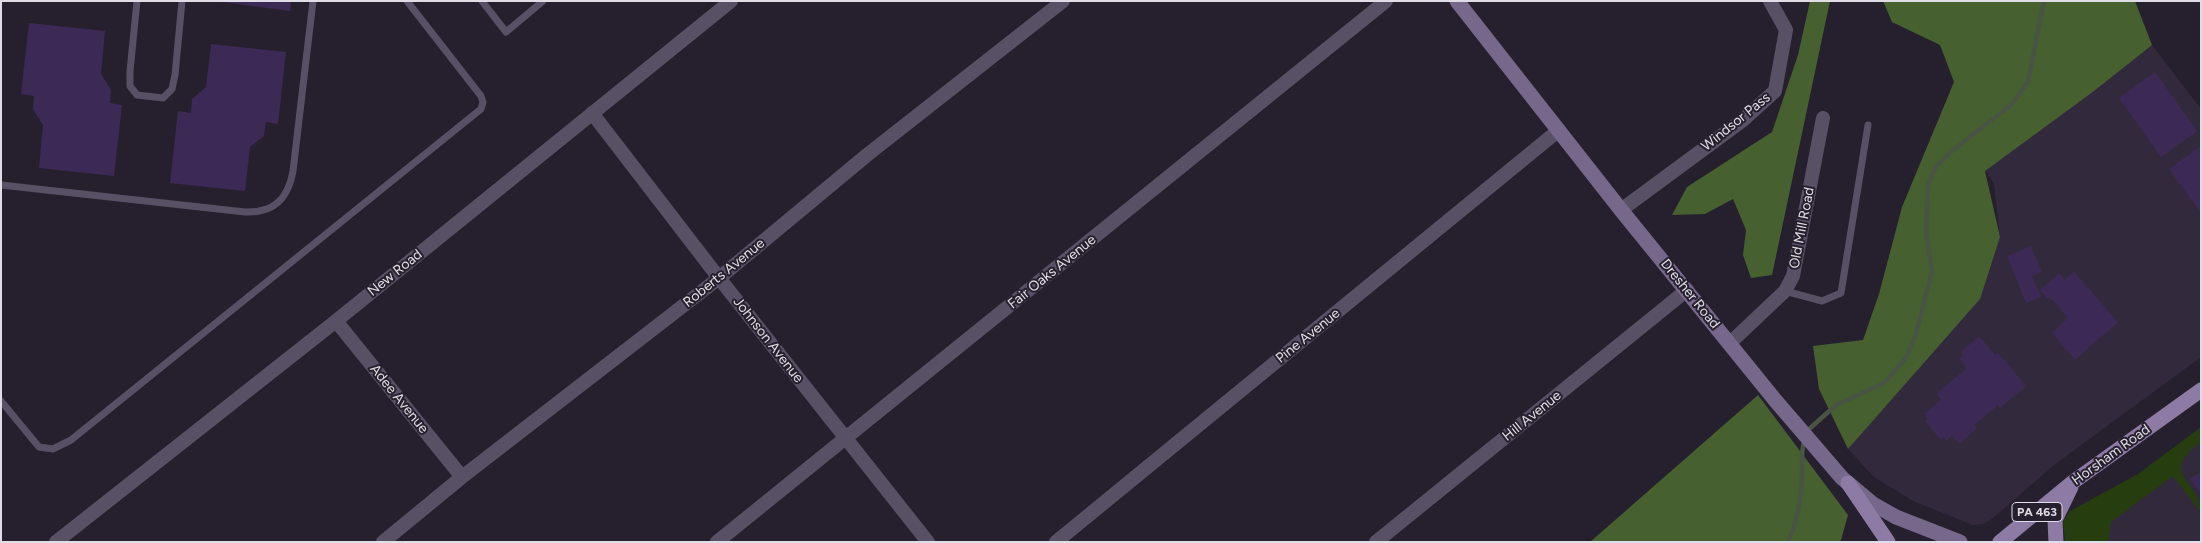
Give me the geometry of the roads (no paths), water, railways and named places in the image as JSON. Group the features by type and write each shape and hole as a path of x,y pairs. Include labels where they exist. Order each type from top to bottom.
{"main road":[{"name":"Dresher Road","path":"1457,1 1621,210 1775,400 1836,471 1873,504 1896,517 1960,542"},
{"name":"Horsham Road","path":"2000,542 2074,482 2201,390"},
{"path":"2056,542 2055,520 2074,482"},
{"path":"1848,483 1888,542"}],"street":[{"name":"New Road","path":"56,542 336,321 731,1"},
{"name":"Roberts Avenue","path":"382,542 462,477 719,278 867,156 1063,1"},
{"name":"Fair Oaks Avenue","path":"717,542 846,440 1386,1"},
{"name":"Windsor Pass","path":"1621,210 1743,120 1775,91 1786,30 1770,1"},
{"name":"Johnson Avenue","path":"592,113 719,278 928,542"},
{"name":"Old Mill Road","path":"1730,343 1785,291 1793,276 1823,118"},
{"name":"Pine Avenue","path":"1056,542 1560,130"},
{"name":"Hill Avenue","path":"1376,542 1687,290"},
{"name":"Adee Avenue","path":"336,321 462,477"}],"lane":[{"path":"137,1 130,86 137,95 164,98 172,89 175,75 182,1"},
{"path":"1,185 245,212 257,212 271,207 287,194 294,171 313,1"},
{"path":"1,401 39,447 52,449 71,440 481,109 483,102 481,96 407,1"},
{"path":"482,1 506,32 542,1"},
{"path":"1785,291 1822,301 1841,293 1868,125"}],"waterway":[{"path":"1807,431 1836,405 1884,383 1906,358 1916,334 1932,271 1926,233 1928,185 1935,168 1953,150 2011,105 2028,82 2044,1"},
{"path":"1788,542 1800,501 1804,441"}]}
